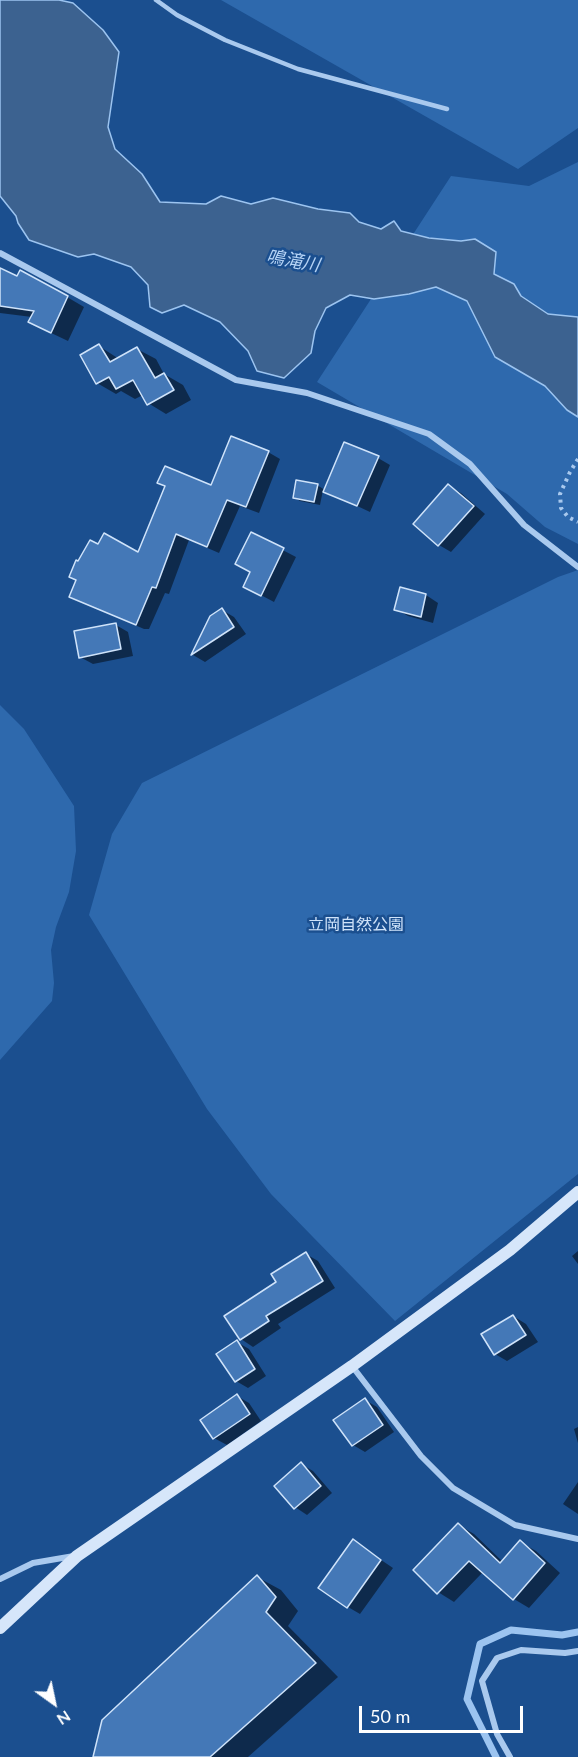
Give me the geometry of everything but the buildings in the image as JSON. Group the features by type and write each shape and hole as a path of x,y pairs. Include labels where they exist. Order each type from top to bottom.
{"street":[{"path":"0,253 236,380 307,393 429,434 470,464 524,525 578,567"},
{"path":"0,1628 77,1556 352,1366 510,1250 578,1192"},
{"path":"352,1366 421,1456 453,1488 515,1525 578,1539"},
{"path":"0,1579 33,1563 77,1556"},
{"path":"510,1757 497,1734 482,1681 497,1658 521,1650 565,1653 578,1651"}],"lane":[{"path":"156,0 177,15 225,40 298,69 447,108"}],"path":[{"path":"578,459 560,494 561,508 568,517 578,522"}],"green space":[{"path":"221,0 578,0 578,128 518,169"},
{"path":"578,162 578,544 545,527 507,494 317,382 451,176 529,186"},
{"name":"立岡自然公園","path":"578,570 578,1174 395,1321 271,1194 207,1109 89,915 112,834 142,783 558,577"},
{"path":"0,705 24,729 74,806 76,851 69,892 56,927 51,950 54,983 52,1001 0,1060"}],"water":[{"name":"鳴滝川","path":"0,0 59,0 73,3 103,30 119,52 108,127 115,149 142,174 160,202 206,204 221,196 251,204 273,198 318,209 350,213 359,222 381,229 394,221 401,231 429,238 461,241 475,239 496,252 494,274 514,284 521,296 548,314 578,317 578,417 567,410 545,386 495,357 467,301 436,287 374,299 350,295 326,308 315,331 311,353 284,378 257,371 248,351 220,322 184,305 162,313 150,307 148,285 131,267 94,254 78,257 29,240 16,216 0,196"}],"waterway":[{"path":"496,1757 467,1699 480,1644 511,1630 562,1635 578,1632"}]}
